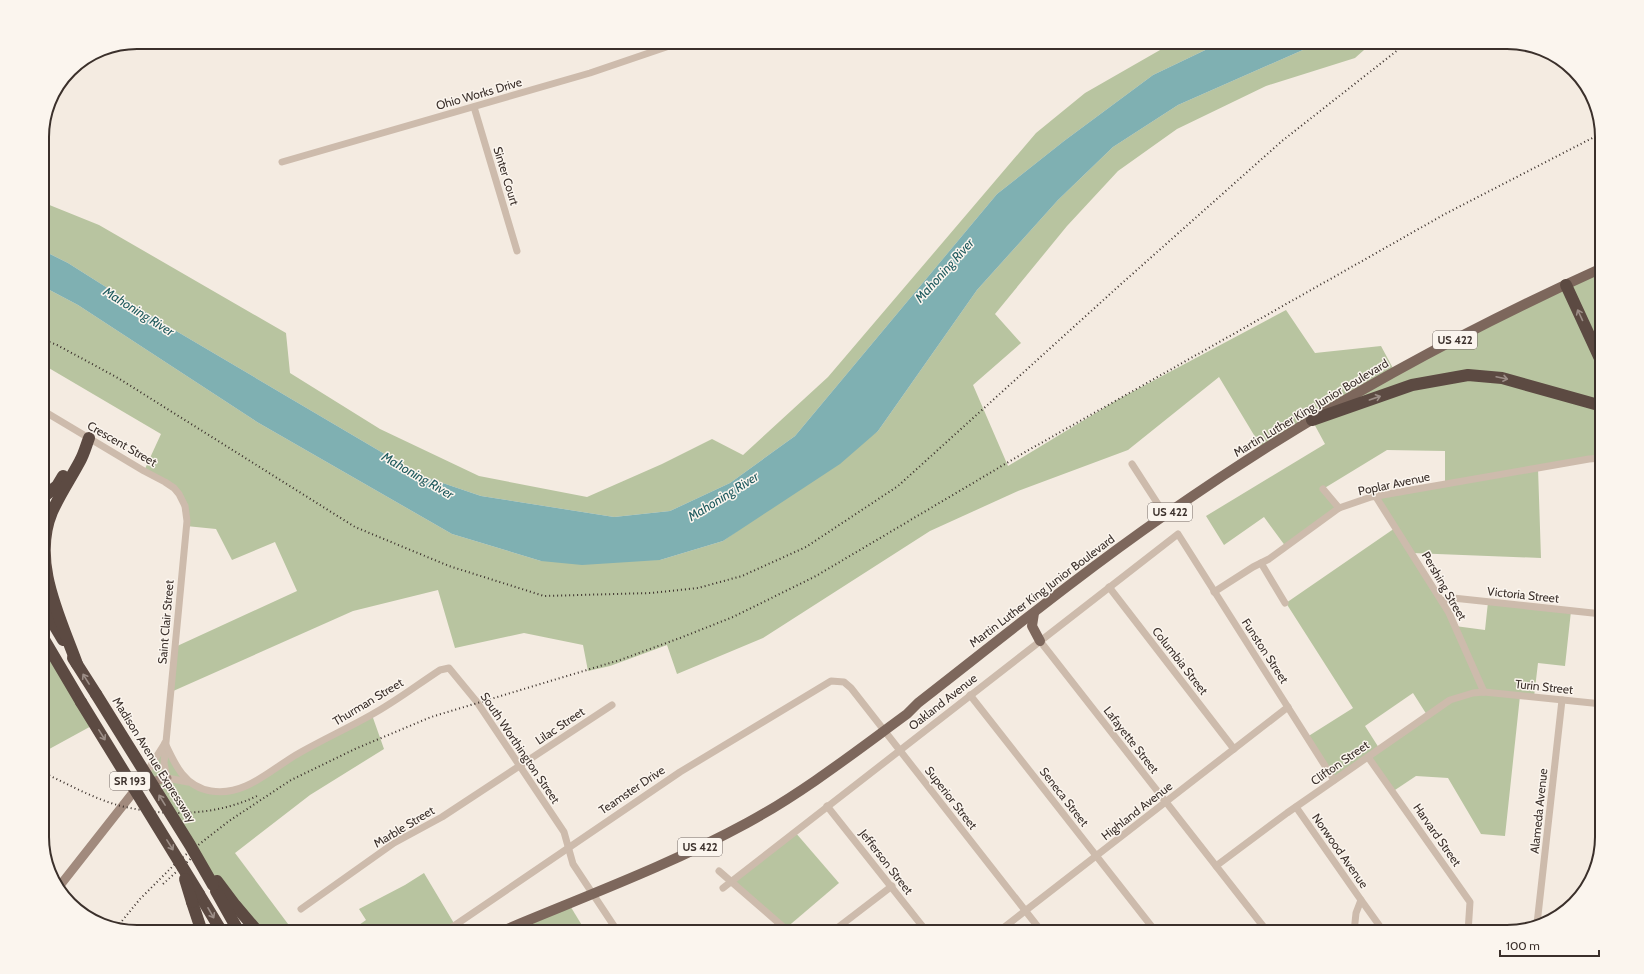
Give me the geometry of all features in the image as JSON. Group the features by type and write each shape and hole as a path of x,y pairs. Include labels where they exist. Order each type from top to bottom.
{"highway":[{"path":"1566,285 1595,348"},
{"path":"1312,420 1412,385 1468,375 1502,378 1595,404"},
{"path":"49,492 57,486 89,438"},
{"path":"49,520 57,500 81,460 89,438"},
{"path":"49,581 52,594 77,664"},
{"name":"Madison Avenue Expressway","path":"49,617 77,664 215,883 236,925"},
{"name":"SR 193","path":"49,647 179,860 196,898 201,925"},
{"path":"49,659 69,680"},
{"path":"215,883 252,925"},
{"path":"196,898 217,925"}],"main road":[{"name":"Martin Luther King Junior Boulevard","path":"517,925 685,854 747,823 804,789 907,714 1034,613 1165,515 1257,454 1380,380 1438,348 1595,271"},
{"path":"1034,613 1032,626 1040,641"}],"street":[{"name":"Ohio Works Drive","path":"282,162 590,73 660,49"},
{"name":"Sinter Court","path":"474,107 517,251"},
{"name":"Crescent Street","path":"49,414 165,482 179,494 184,504"},
{"name":"Poplar Avenue","path":"1214,592 1261,563 1339,508 1376,497 1595,459"},
{"path":"1132,464 1165,515"},
{"path":"1322,489 1339,508"},
{"name":"Pershing Street","path":"1376,497 1442,600 1484,692"},
{"name":"Saint Clair Street","path":"167,778 164,763 165,743 187,521 184,504"},
{"name":"Oakland Avenue","path":"723,888 1178,534"},
{"name":"Funston Street","path":"1178,534 1334,780"},
{"path":"1261,563 1285,603"},
{"name":"Columbia Street","path":"1109,587 1234,749"},
{"name":"Victoria Street","path":"1442,600 1453,598 1595,613"},
{"name":"Lafayette Street","path":"1040,641 1216,866 1259,925"},
{"name":"Thurman Street","path":"188,782 203,789 212,791 221,792 236,790 254,782 301,752 372,715 440,670 446,668"},
{"name":"South Worthington Street","path":"446,668 453,671 476,702 564,832 573,864 613,925"},
{"name":"Superior Street","path":"840,681 851,688 1037,925"},
{"name":"Teamster Drive","path":"455,925 657,786 827,682 840,681"},
{"name":"Turin Street","path":"1484,692 1595,703"},
{"name":"Clifton Street","path":"1216,866 1334,780 1450,700 1473,693 1484,692"},
{"name":"Seneca Street","path":"970,695 1150,925"},
{"name":"Alameda Avenue","path":"1538,919 1562,700"},
{"name":"Lilac Street","path":"519,767 612,705"},
{"name":"Highland Avenue","path":"1007,925 1288,707"},
{"path":"165,743 173,761 188,782"},
{"name":"Saint Clair Street","path":"139,785 165,743"},
{"name":"Harvard Street","path":"1368,757 1470,902 1468,925"},
{"name":"Marble Street","path":"301,909 394,843 442,817 519,767"},
{"path":"62,883 139,785 167,778 188,782"},
{"name":"Jefferson Street","path":"827,806 922,925"},
{"name":"Norwood Avenue","path":"1296,807 1361,900 1356,913 1355,925"},
{"path":"719,870 781,925"},
{"path":"841,925 892,886"},
{"path":"1361,900 1379,925"}],"green space":[{"path":"1162,49 1207,49 1153,75 1064,141 997,194 795,436 730,483 670,511 614,517 481,496 422,476 166,325 68,263 49,254 49,205 99,225 286,333 290,373 380,429 479,476 587,497 662,464 712,439 743,455 828,377 1036,133 1085,93"},
{"path":"1305,49 1365,49 1355,58 1266,86 1177,129 1118,171 1067,226 995,314 1021,343 973,385 1008,466 1117,400 1286,310 1315,353 1381,346 1395,372 1595,272 1595,400 1504,375 1464,380 1499,382 1595,408 1595,459 1538,468 1541,558 1412,553 1455,626 1485,630 1488,602 1571,611 1565,666 1538,663 1534,697 1520,696 1505,836 1481,834 1448,778 1416,776 1392,792 1368,757 1334,780 1307,737 1353,708 1286,603 1395,528 1376,497 1445,484 1445,451 1387,450 1323,489 1339,508 1286,547 1264,517 1224,545 1206,516 1325,444 1312,420 1263,450 1219,377 1128,450 1018,491 930,531 763,638 677,674 667,645 610,666 588,671 583,645 524,633 455,648 438,590 353,611 171,692 175,647 297,591 275,542 232,560 216,529 186,526 179,494 144,471 161,434 49,368 49,290 78,305 257,422 452,534 541,561 660,560 723,541 878,431 977,290 1058,200 1113,147 1178,105","holes":["1413,693 1427,715 1379,748 1365,726"]},
{"path":"49,659 69,680 95,724 49,749"},
{"path":"372,715 384,749 310,795 235,853 289,925 253,925 190,845 151,782 139,785 165,743 177,768 203,789 236,790"},
{"path":"795,832 839,883 790,925 780,925 731,881"},
{"path":"424,873 455,925 359,925 366,920 359,909 405,885"},
{"path":"569,904 582,925 517,925"}],"water":[{"name":"Mahoning River","path":"1207,49 1305,49 1178,105 1113,147 1058,200 977,290 878,431 840,464 723,541 660,560 582,565 541,561 452,534 257,422 78,305 49,290 49,254 68,263 166,325 422,476 481,496 614,517 670,511 730,483 795,436 997,194 1064,141 1153,75"}],"railway":[{"path":"49,342 118,378 355,527 449,566 544,596 651,593 698,588 742,576 806,547 898,486 1282,141 1399,49"},
{"path":"120,923 140,899 179,860 229,821 291,780 355,749 431,717 620,660 733,617 816,576 1027,451 1445,214 1595,137"},
{"path":"49,775 111,803 138,810 156,812 174,813 209,811 243,802 259,795"},
{"path":"163,884 196,854"}]}
